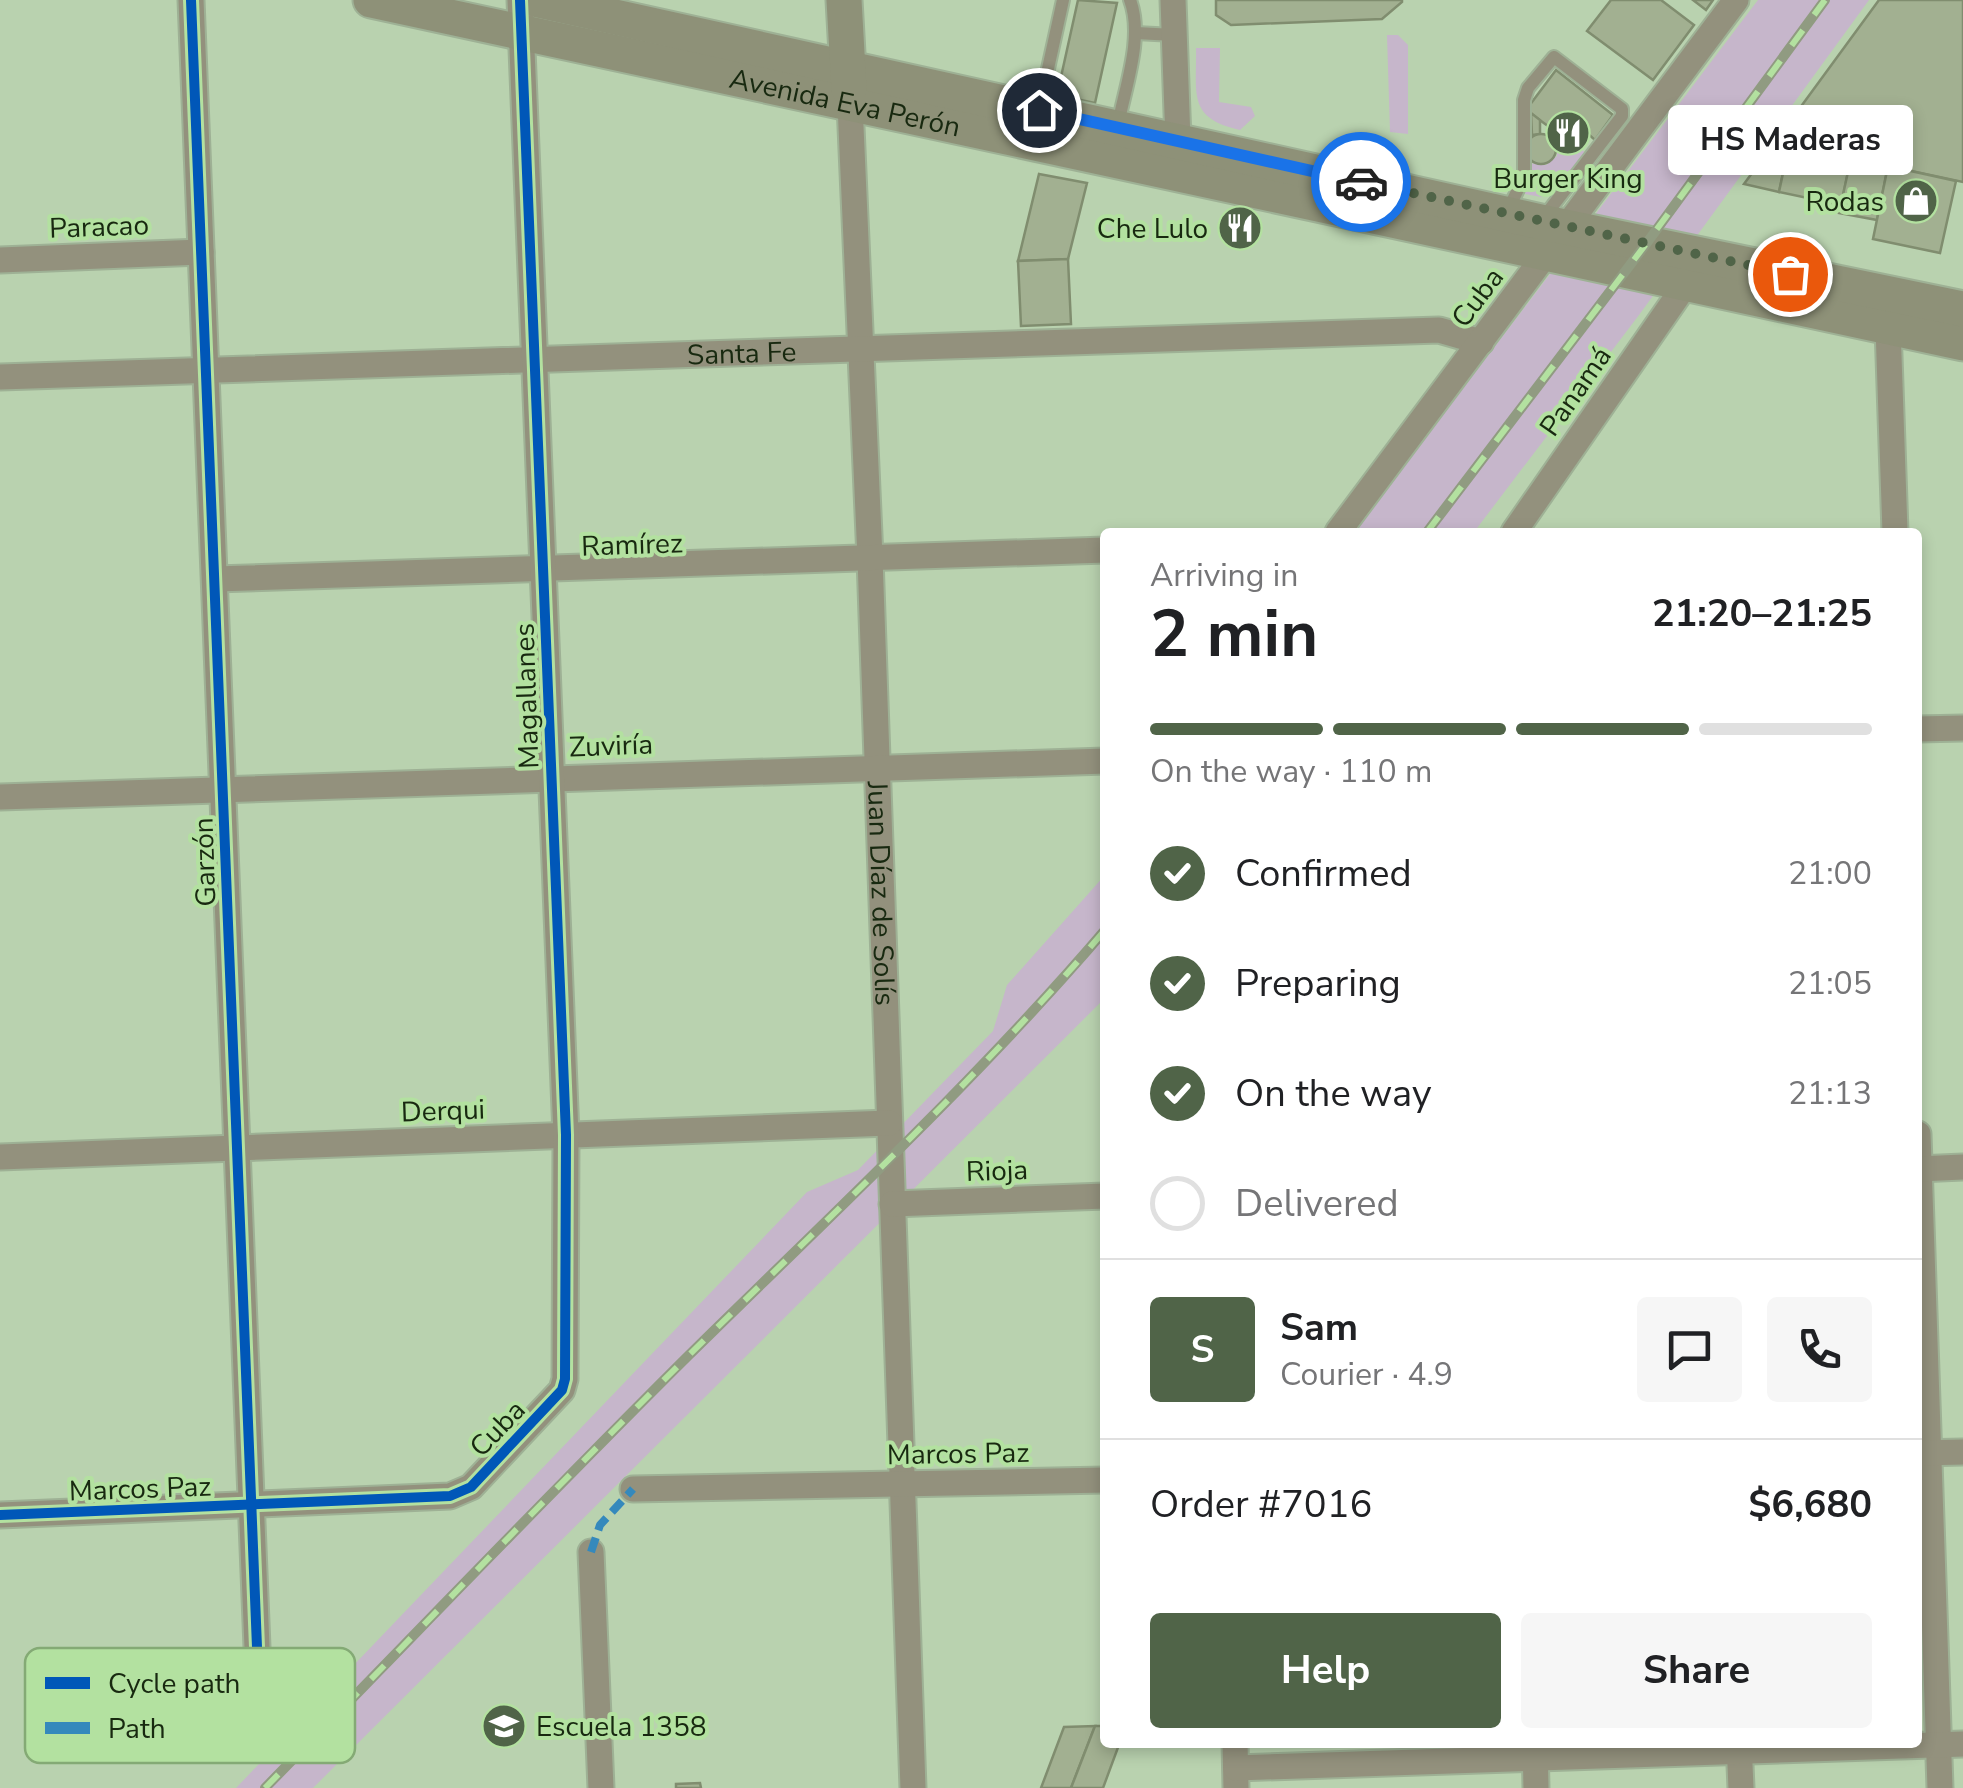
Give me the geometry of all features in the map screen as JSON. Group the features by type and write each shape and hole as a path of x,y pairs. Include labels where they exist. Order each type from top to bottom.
{"main road":[{"name":"Avenida Eva Perón","path":"371,0 520,16 850,104 1957,309"},
{"name":"Avenida Eva Perón","path":"538,0 1506,214 1686,284 1963,343"},
{"name":"Juan Díaz de Solís","path":"844,0 850,104"}],"street":[{"name":"Garzón","path":"191,0 258,1648"},
{"path":"1173,0 1178,141"},
{"name":"Cuba","path":"1341,528 1480,342 1551,234 1736,0"},
{"name":"Magallanes","path":"520,16 566,1135 562,1390"},
{"name":"Juan Díaz de Solís","path":"850,104 870,558 913,1788"},
{"name":"Paracao","path":"0,260 201,252"},
{"name":"Panamá","path":"1517,528 1686,284"},
{"path":"1888,327 1895,528"},
{"name":"Santa Fe","path":"0,377 1440,330 1480,342"},
{"name":"Ramírez","path":"215,580 1100,550"},
{"path":"1922,729 1963,728"},
{"name":"Zuviría","path":"0,796 1100,761"},
{"name":"Derqui","path":"0,1157 889,1123"},
{"path":"1922,1168 1963,1167"},
{"name":"Rioja","path":"892,1204 1100,1196"},
{"path":"1922,1358 1924,1453 1952,1744 1940,1788"},
{"name":"Cuba","path":"460,1494 562,1390"},
{"path":"1924,1453 1963,1452"},
{"name":"Marcos Paz","path":"633,1489 1100,1480"},
{"name":"Marcos Paz","path":"0,1514 460,1494"},
{"path":"592,1552 600,1788"},
{"path":"1922,1744 1952,1744"},
{"path":"1236,1766 1535,1750 1671,1748"},
{"path":"1739,1748 1740,1788"},
{"path":"1535,1750 1536,1788"}],"lane":[{"path":"1039,110 1063,0"},
{"path":"1117,128 1136,33 1136,14 1130,0"},
{"path":"1136,33 1174,35"},
{"path":"1506,214 1524,177 1524,100 1528,88 1554,57 1622,110 1622,116 1551,234"}],"shaded area":[{"path":"1758,0 1869,0 1639,315 1477,528 1357,528"},
{"path":"1387,35 1398,35 1408,45 1408,134 1390,132"},
{"path":"1196,48 1220,48 1219,102 1251,107 1255,116 1240,130 1211,119 1198,102"},
{"path":"1555,129 1587,154 1561,186 1541,197 1525,194 1528,163 1546,165 1557,156 1557,142 1551,134"},
{"path":"1100,881 1100,1003 355,1746 355,1664 807,1192 858,1170 993,1031 1007,985"},
{"path":"260,1763 338,1763 313,1788 236,1788"}],"building":[{"path":"1078,0 1117,3 1095,103 1057,95"},
{"path":"1216,0 1402,2 1382,19 1231,25 1216,15"},
{"path":"1611,0 1661,0 1694,25 1653,80 1587,31"},
{"path":"1693,0 1713,0 1706,10"},
{"path":"1879,0 1963,0 1963,182 1775,142"},
{"path":"1556,70 1613,115 1595,140 1587,133 1582,139 1558,121 1552,129 1526,110"},
{"path":"1531,113 1540,120 1540,134 1532,135"},
{"path":"1541,134 1555,143 1556,149 1547,163 1541,164 1527,155 1526,149 1535,135"},
{"path":"1775,142 1789,145 1779,192 1744,184"},
{"path":"1789,145 1851,158 1841,205 1779,192"},
{"path":"1851,158 1888,166 1877,220 1839,213"},
{"name":"Rodas","path":"1888,166 1956,181 1940,253 1873,239"},
{"path":"1039,174 1087,183 1068,259 1018,261"},
{"path":"1068,259 1071,324 1021,326 1018,261"},
{"path":"1095,1726 1071,1788 1041,1788 1064,1727"},
{"path":"1095,1726 1100,1726 1100,1748 1118,1748 1103,1788 1071,1788"},
{"path":"700,1783 701,1788 676,1788 676,1784"}],"railway":[{"path":"1430,528 1825,0"},
{"path":"355,1696 635,1409 954,1094 1100,936"},
{"path":"265,1788 289,1763"}],"marked path":[{"path":"591,1552 600,1525 633,1489"}],"cycle path":[{"path":"191,0 257,1648"},
{"path":"0,1515 450,1496 471,1487 562,1390 566,1135 520,0"}],"way so far":[{"path":"1361,182 1790,274"}],"place":[{"name":"Burger King","path":"1568,133"},
{"name":"Rodas","path":"1916,201"},
{"name":"Che Lulo","path":"1240,228"},
{"name":"HS Maderas","path":"1790,274"},
{"name":"Escuela 1358","path":"504,1726"}],"route":[{"path":"1039,110 1361,182"}]}
